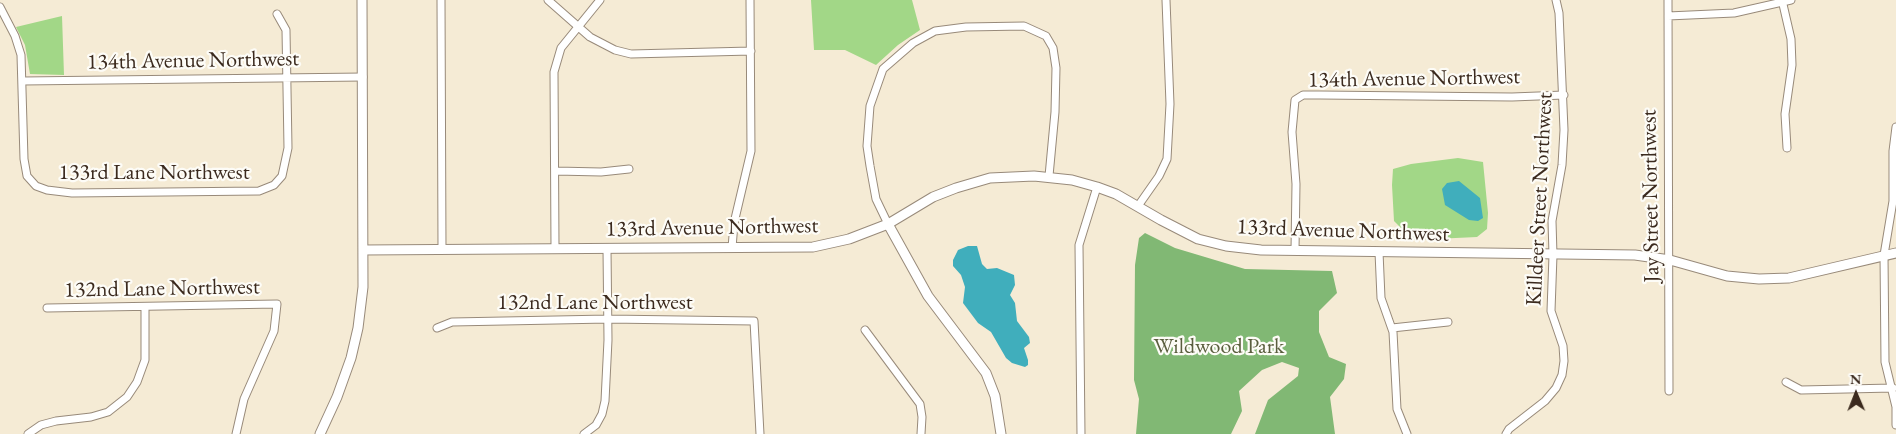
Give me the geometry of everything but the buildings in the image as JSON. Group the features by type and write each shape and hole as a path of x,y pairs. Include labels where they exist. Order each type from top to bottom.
{"street":[{"path":"320,434 337,397 351,358 358,328 363,287 362,0"},
{"path":"441,0 442,248"},
{"path":"548,0 590,37 615,50 631,54 751,51"},
{"path":"555,248 554,72 561,48 600,0"},
{"path":"732,248 734,222 751,151 750,0"},
{"path":"1138,206 1159,176 1167,159 1170,104 1166,0"},
{"name":"Killdeer Street Northwest","path":"1506,434 1546,401 1556,388 1562,375 1563,346 1551,311 1552,221 1562,165 1564,95 1559,51 1559,14 1556,0"},
{"name":"Jay Street Northwest","path":"1668,0 1670,391"},
{"path":"1668,16 1734,13 1791,0"},
{"path":"1782,1 1791,39 1792,65 1785,114 1786,148"},
{"path":"0,7 15,36 21,55 23,81"},
{"path":"277,14 286,30 287,78"},
{"path":"1002,434 995,396 986,373 928,296 876,199 867,146 870,106 883,69 899,53 920,38 935,31 966,27 1024,26 1046,36 1053,48 1056,68 1055,112 1049,176"},
{"name":"134th Avenue Northwest","path":"23,81 363,77"},
{"name":"133rd Lane Northwest","path":"23,81 24,159 27,176 34,184 47,190 72,194 259,191 274,185 282,176 288,148 287,78"},
{"name":"134th Avenue Northwest","path":"1295,250 1296,184 1292,132 1295,100 1303,95 1512,97 1564,95"},
{"path":"1896,127 1893,151 1893,201 1884,255 1885,362 1893,388 1896,425"},
{"path":"556,171 601,172 629,169"},
{"name":"133rd Avenue Northwest","path":"363,250 813,247 849,239 888,224 933,197 966,184 1006,177 1049,176 1097,187 1138,206 1184,233 1211,243 1240,249 1635,255 1670,260 1727,276 1759,279 1789,278 1896,253"},
{"path":"1080,434 1079,244 1097,187"},
{"path":"584,434 592,428 602,414 606,401 607,249"},
{"path":"1379,252 1381,298 1392,328 1396,364 1397,408 1407,434"},
{"name":"132nd Lane Northwest","path":"47,308 144,308 277,304 274,331 244,399 236,434"},
{"path":"28,434 41,425 56,421 91,417 108,412 127,397 137,382 145,360 144,308"},
{"name":"132nd Lane Northwest","path":"437,328 452,322 608,319 754,321 760,434"},
{"path":"1392,328 1448,322"},
{"path":"865,330 920,404 922,417 921,434"},
{"path":"1786,382 1801,390 1893,388"}],"green space":[{"path":"811,0 912,0 920,30 898,45 876,65 845,50 814,50"},
{"path":"62,16 64,75 30,74 25,45 16,27"},
{"path":"1458,158 1483,162 1488,213 1487,229 1477,237 1413,240 1394,221 1393,169 1411,164"},
{"name":"Wildwood Park","path":"1145,233 1175,248 1245,269 1332,271 1337,293 1319,311 1319,332 1329,357 1346,364 1344,379 1330,397 1335,434 1255,434 1268,400 1298,376 1299,368 1282,362 1262,370 1239,391 1242,411 1231,434 1136,434 1139,399 1134,380 1135,265 1139,238"}],"water":[{"path":"1459,181 1480,198 1483,218 1478,221 1469,220 1445,205 1442,189 1447,183"},
{"path":"968,246 977,246 982,264 987,269 997,268 1014,275 1015,285 1010,295 1015,303 1017,321 1029,337 1030,343 1024,348 1028,360 1028,365 1025,367 1012,363 1006,358 991,332 978,323 963,303 965,287 961,275 953,266 953,260 958,250"}]}
